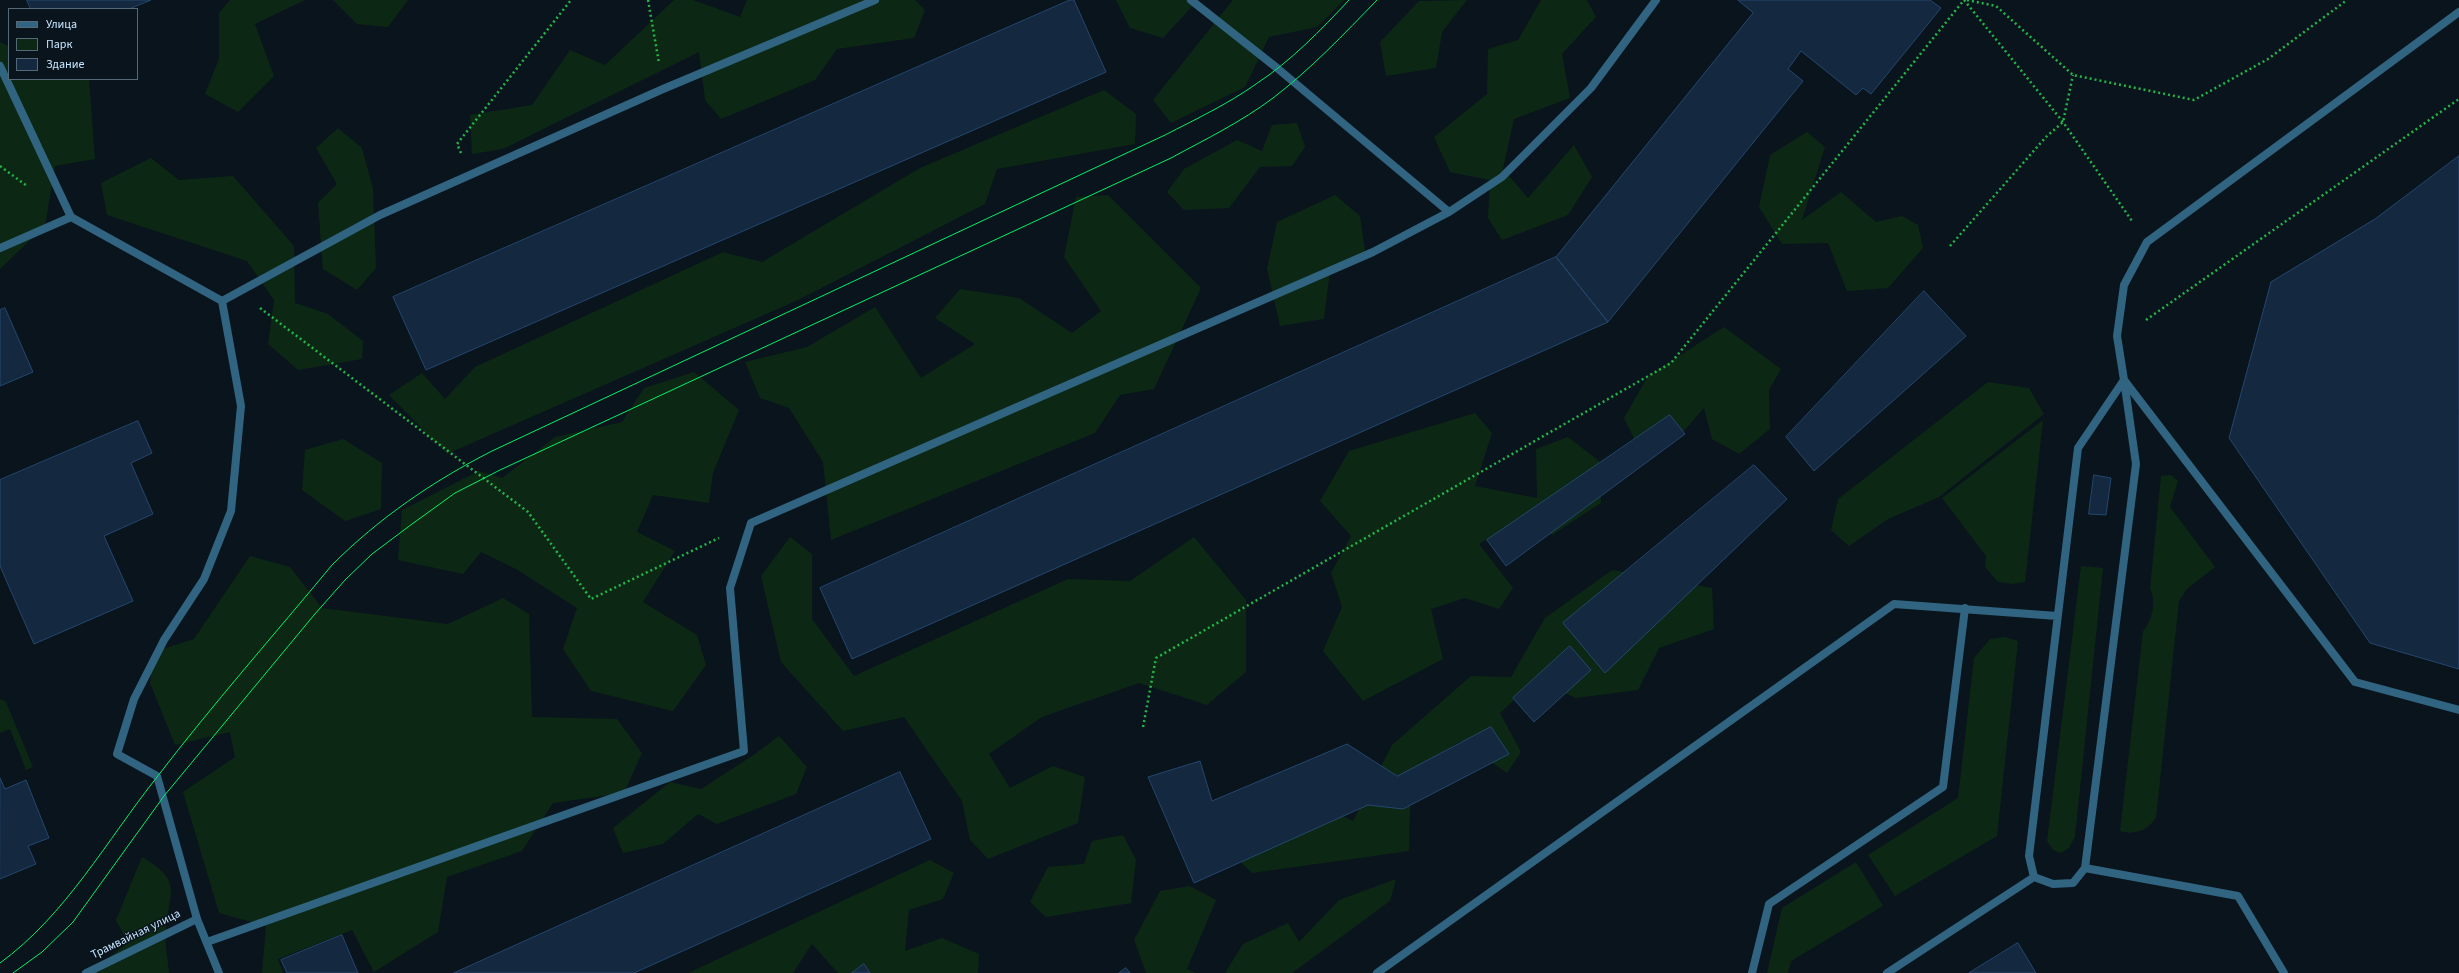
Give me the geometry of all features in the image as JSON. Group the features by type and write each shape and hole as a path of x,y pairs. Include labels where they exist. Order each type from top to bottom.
{"street":[{"path":"222,301 380,215 663,89 875,0"},
{"path":"1191,0 1277,68 1448,212"},
{"path":"207,942 744,751 730,588 751,523 1373,252 1448,212 1502,177 1591,88 1656,0"},
{"path":"2034,877 2053,884 2072,882 2085,868 2136,464 2117,336 2124,285 2147,242 2459,12"},
{"path":"0,66 71,217 222,301"},
{"path":"0,248 71,217"},
{"path":"219,973 198,919 157,776 117,754 134,699 164,640 204,579 231,510 241,406 222,301"},
{"path":"2034,877 2029,856 2078,448 2124,380"},
{"path":"2124,380 2355,682 2459,710"},
{"path":"1377,973 1894,604 1965,608 2057,616"},
{"path":"1752,973 1769,904 1943,787 1965,608"},
{"path":"2085,868 2238,896 2284,973"},
{"path":"1887,973 2034,877"},
{"name":"Трамвайная улица","path":"86,973 198,919"}],"path":[{"path":"472,175 457,144 571,0"},
{"path":"648,0 663,89"},
{"path":"1965,0 1996,6 2072,75 2194,100 2268,59 2347,0"},
{"path":"1965,0 2062,122 2147,242"},
{"path":"1143,727 1156,658 1671,363 1965,0"},
{"path":"1950,246 2046,137 2062,122 2072,75"},
{"path":"2117,336 2158,313 2459,99"},
{"path":"239,292 528,512 591,599 751,523"}],"green space":[{"path":"230,0 305,0 255,24 274,76 238,112 205,94 219,59 219,13"},
{"path":"333,0 408,0 388,27 357,24"},
{"path":"674,0 693,0 740,17 747,0 915,0 925,10 914,38 837,49 815,80 721,119 705,100 699,52 503,149 472,154 470,115 532,105 570,50 605,65"},
{"path":"1116,0 1198,0 1163,38 1130,28"},
{"path":"1233,0 1344,0 1317,27 1269,37 1245,87 1171,123 1153,100"},
{"path":"1467,0 1442,32 1436,68 1386,76 1380,42 1419,1"},
{"path":"1541,0 1587,0 1596,17 1562,54 1570,98 1514,119 1503,169 1528,198 1574,145 1592,177 1568,215 1502,240 1488,218 1490,180 1450,172 1434,137 1487,94 1488,49 1518,40"},
{"path":"0,42 8,46 8,80 89,80 95,159 55,166 45,226 0,269"},
{"path":"1104,90 1136,114 1135,144 997,169 985,204 798,300 447,454 389,395 422,373 445,399 475,367 723,252 762,262 920,168"},
{"path":"1297,123 1305,147 1292,166 1260,167 1229,208 1184,210 1167,192 1184,169 1237,140 1262,151 1272,125"},
{"path":"338,128 362,148 373,189 376,268 357,290 323,269 318,203 337,184 316,148"},
{"path":"1807,132 1825,147 1802,220 1841,192 1876,222 1902,216 1918,225 1923,248 1888,288 1847,291 1828,243 1782,244 1759,207 1770,155"},
{"path":"151,158 179,180 233,176 294,246 295,303 328,314 363,341 362,359 298,370 268,344 274,300 247,261 107,215 101,183"},
{"path":"1108,195 1201,288 1154,389 1120,395 1095,433 831,540 823,462 789,408 760,398 745,362 807,347 875,307 921,378 975,344 935,318 960,289 1019,298 1072,333 1101,311 1064,257 1076,197"},
{"path":"1335,195 1360,216 1365,251 1330,271 1324,319 1280,326 1267,269 1277,222"},
{"path":"1724,327 1781,369 1769,390 1770,429 1739,454 1712,439 1704,408 1675,441 1645,461 1624,418 1648,376"},
{"path":"694,372 739,410 713,473 709,503 653,495 637,532 675,551 643,602 697,635 706,665 673,711 591,691 563,649 577,608 516,569 481,552 463,574 398,560 402,510 479,471 502,478 555,437 622,422 644,388"},
{"path":"1988,382 2029,388 2044,414 1939,497 1888,519 1849,546 1831,530 1838,499"},
{"path":"1475,413 1492,433 1475,486 1537,498 1536,449 1568,437 1599,461 1601,503 1552,535 1517,522 1479,544 1513,588 1499,609 1465,598 1431,609 1443,659 1363,701 1323,651 1342,607 1331,573 1351,536 1320,501 1349,451"},
{"path":"2043,420 2025,582 2012,584 1998,582 1985,567 1986,556 1942,498"},
{"path":"343,439 382,463 381,509 345,521 302,490 305,450"},
{"path":"2171,475 2178,481 2170,507 2215,567 2187,589 2179,601 2156,818 2140,831 2126,832 2120,831 2143,631 2149,622 2153,605 2150,589 2161,476"},
{"path":"790,537 812,554 812,619 854,676 1068,579 1130,581 1194,537 1246,600 1246,672 1207,705 1139,683 1042,717 989,754 1010,788 1053,766 1085,777 1078,823 988,859 970,840 962,801 904,717 843,731 781,662 761,576"},
{"path":"250,556 290,567 322,608 448,624 503,598 529,614 532,717 617,719 642,753 624,793 553,803 522,851 447,877 438,932 374,972 352,930 278,959 283,973 262,973 266,926 219,913 183,792 235,757 230,732 175,745 150,683 153,652 194,639"},
{"path":"2081,566 2103,568 2075,837 2069,848 2061,853 2053,850 2047,841"},
{"path":"1612,570 1712,588 1714,629 1659,648 1638,690 1576,698 1535,681 1500,713 1521,752 1507,773 1461,741 1411,770 1409,851 1252,873 1225,846 1296,793 1353,821 1392,745 1471,676 1511,677 1545,618"},
{"path":"2005,637 2018,641 1997,836 1895,896 1868,855 1958,798 1974,658 1990,639"},
{"path":"0,699 6,702 33,767 26,770 10,729 0,733"},
{"path":"779,736 807,767 796,794 717,824 698,814 663,844 623,853 613,828 670,782 701,789 755,754"},
{"path":"1123,835 1136,860 1131,903 1046,917 1030,902 1048,867 1084,864 1092,841"},
{"path":"142,857 163,872 168,879 170,886 171,894 166,932 169,973 94,973 92,970 128,943 116,920"},
{"path":"930,860 954,873 943,899 909,910 905,951 942,938 979,954 978,973 838,973 812,944 793,973 688,973"},
{"path":"1856,862 1883,906 1791,961 1788,973 1767,973 1782,908"},
{"path":"1396,879 1390,901 1292,973 1225,973 1243,944 1288,923 1299,942 1339,900"},
{"path":"1190,886 1216,900 1187,969 1195,973 1146,973 1134,940 1160,891"}],"building":[{"path":"27,0 151,0 131,8 31,8"},
{"path":"1070,0 1074,0 1106,72 426,370 393,297"},
{"path":"1738,0 1930,0 1941,8 1871,94 1863,88 1856,95 1801,51 1788,69 1803,81 1608,322 1556,257 1753,13"},
{"path":"2459,156 2459,669 2370,643 2229,438 2271,282 2375,219"},
{"path":"1556,257 1608,322 852,659 820,588"},
{"path":"1924,291 1966,336 1814,471 1786,437"},
{"path":"5,308 33,372 0,386 0,310"},
{"path":"1670,415 1685,434 1506,566 1487,540"},
{"path":"138,421 152,453 131,463 153,514 104,536 133,601 34,644 0,566 0,480"},
{"path":"1754,465 1787,499 1605,673 1563,623"},
{"path":"2094,475 2111,478 2106,515 2089,514"},
{"path":"1570,646 1591,670 1534,722 1513,698"},
{"path":"1491,727 1509,754 1403,809 1368,805 1194,883 1148,777 1200,761 1212,801 1347,744 1397,776"},
{"path":"900,772 931,839 634,973 454,973"},
{"path":"0,778 5,789 26,780 49,838 28,846 36,864 0,879"},
{"path":"342,935 358,973 287,973 281,960"},
{"path":"2018,943 2036,973 1969,973"},
{"path":"864,964 870,973 852,973"},
{"path":"1126,968 1130,973 1119,973"}],"tram line":[{"path":"0,963 24,944 65,900 178,750 332,565 388,516 428,488 492,451 1165,135 1212,111 1269,75 1316,34 1349,0"},
{"path":"13,973 42,952 73,922 164,796 314,615 345,580 372,554 455,493 500,470 1171,158 1236,123 1273,98 1314,63 1377,0"}]}
